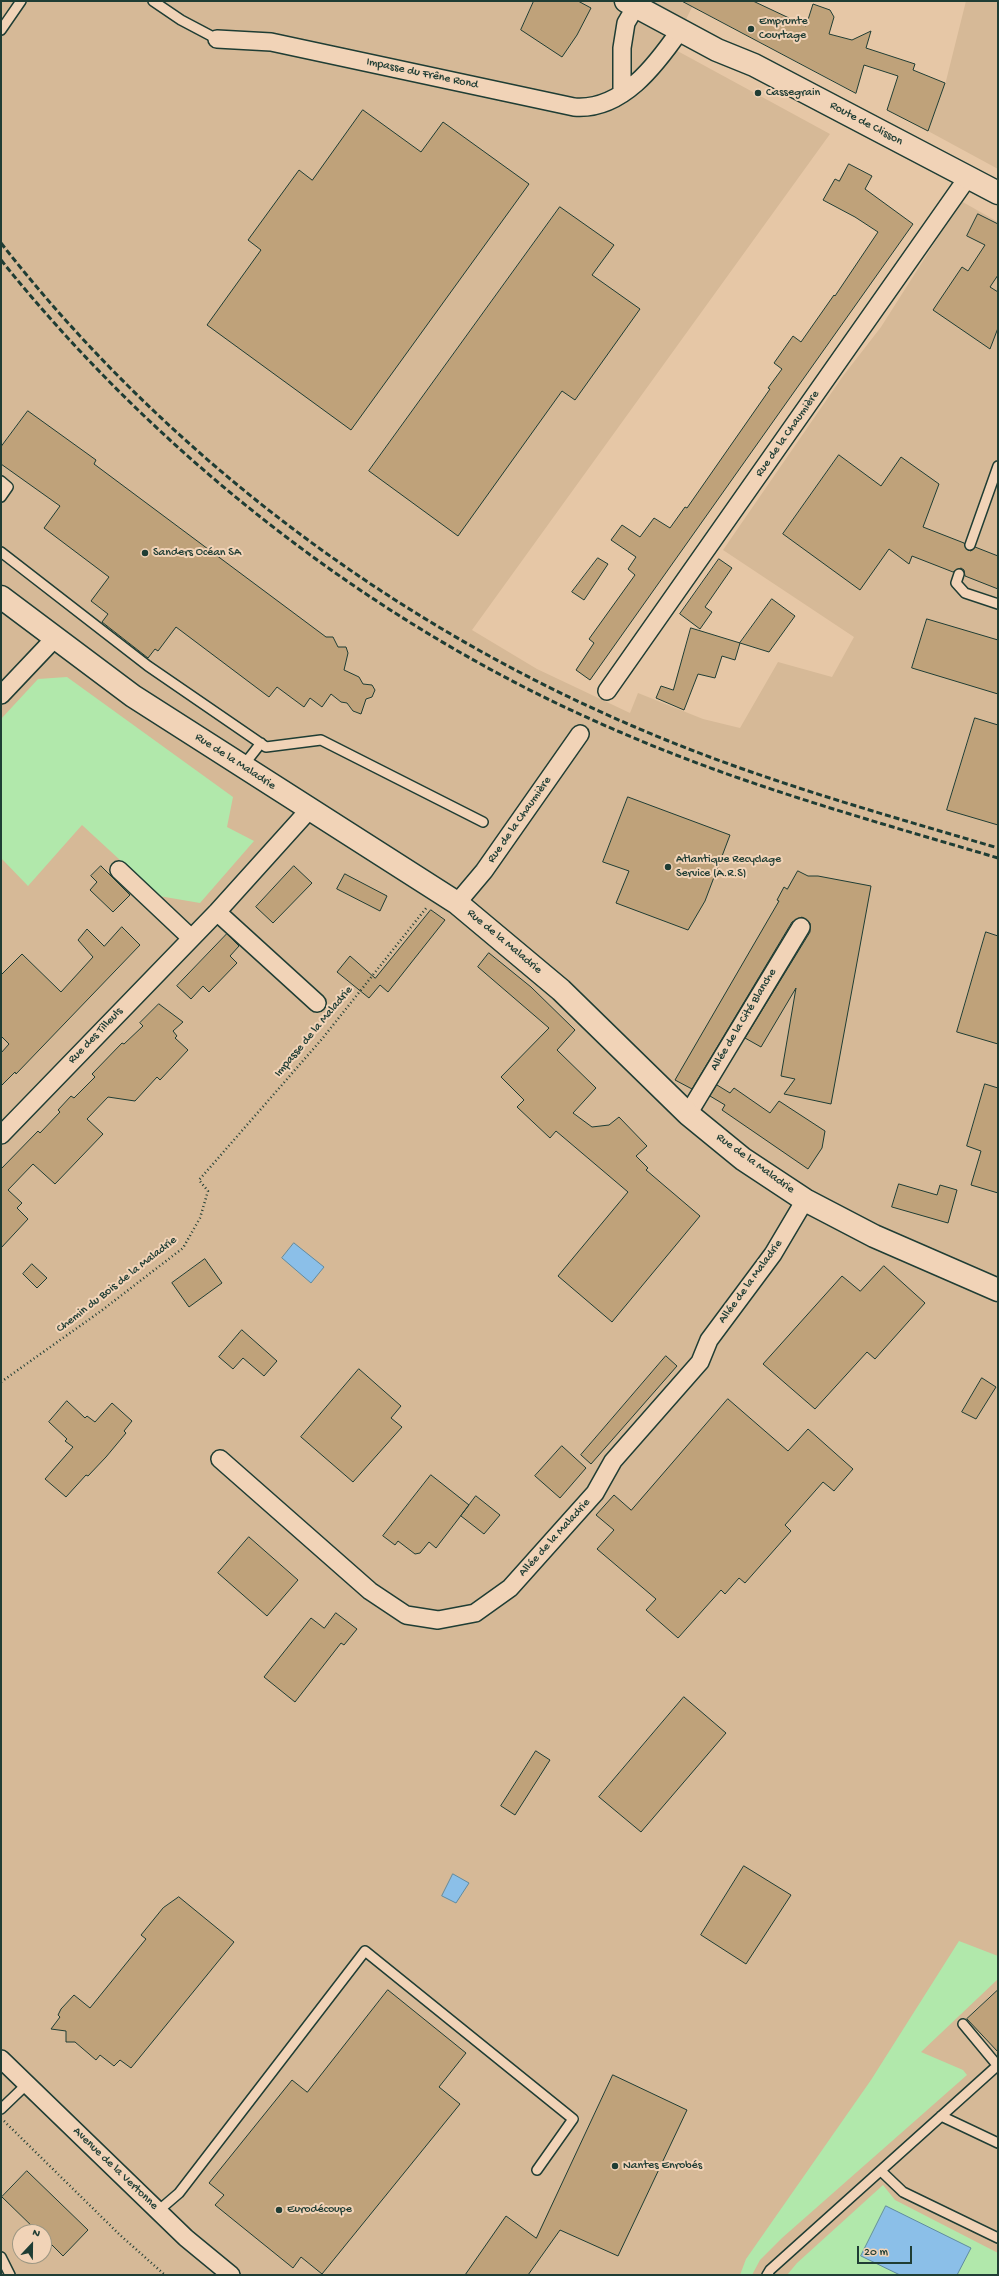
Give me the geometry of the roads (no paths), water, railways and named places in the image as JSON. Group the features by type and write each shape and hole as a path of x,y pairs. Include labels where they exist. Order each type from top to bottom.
{"street":[{"name":"Route de Clisson","path":"631,4 681,29 717,50 754,65 998,193"},
{"path":"622,92 622,48 631,4"},
{"name":"Impasse du Frêne Rond","path":"217,39 271,42 574,107 589,108 611,101 638,82 681,29"},
{"name":"Rue de la Chaumière","path":"607,691 968,177"},
{"name":"Rue de la Maladrie","path":"1,597 134,696 242,767 448,898 561,990 688,1114 744,1159 805,1200 874,1236 998,1290"},
{"path":"1,695 55,638"},
{"name":"Rue de la Chaumière","path":"448,898 484,871 580,734"},
{"name":"Rue des Tilleuls","path":"1,1135 190,937 217,912 309,810"},
{"path":"119,870 190,937"},
{"path":"217,912 317,1004"},
{"name":"Allée de la Cité Blanche","path":"688,1114 800,927"},
{"name":"Allée de la Maladrie","path":"220,1459 370,1591 406,1615 438,1620 475,1613 510,1588 596,1493 613,1461 700,1362 709,1340 774,1254 805,1200"},
{"name":"Avenue de la Vertonne","path":"1,2059 186,2238 231,2275"}],"lane":[{"path":"1,30 21,1"},
{"path":"153,1 181,20 217,39"},
{"path":"970,545 998,466"},
{"path":"1,481 8,487 1,497"},
{"path":"1,552 148,666 266,747 321,740 483,822"},
{"path":"959,574 956,583 965,593 998,604"},
{"path":"242,767 261,744"},
{"path":"158,2211 179,2193 365,1951 573,2119 536,2170"},
{"path":"767,2275 770,2270 998,2065 962,2024"},
{"path":"1,2109 27,2084"},
{"path":"941,2116 998,2143"},
{"path":"881,2171 903,2192 998,2238"},
{"path":"1,2257 10,2275"}],"water":[{"path":"294,1243 324,1267 311,1283 282,1258"},
{"path":"453,1874 469,1883 456,1903 442,1896"},
{"path":"886,2206 971,2248 957,2275 900,2275 861,2256"}],"railway":[{"path":"1,243 66,320 135,393 209,461 288,525 370,583 455,637 544,685 635,727 679,745 815,793 998,848"},
{"path":"1,260 64,334 132,404 205,471 282,534 362,591 446,644 532,691 620,732 666,751 713,769 807,801 998,858"}],"place":[{"name":"Emprunte Courtage","path":"751,29"},
{"name":"Cassegrain","path":"758,93"},
{"name":"Sanders Océan SA","path":"145,553"},
{"name":"Atlantique Recyclage Service (A.R.S)","path":"668,867"},
{"name":"Nantes Enrobés","path":"615,2166"},
{"name":"Eurodécoupe","path":"279,2210"}]}
